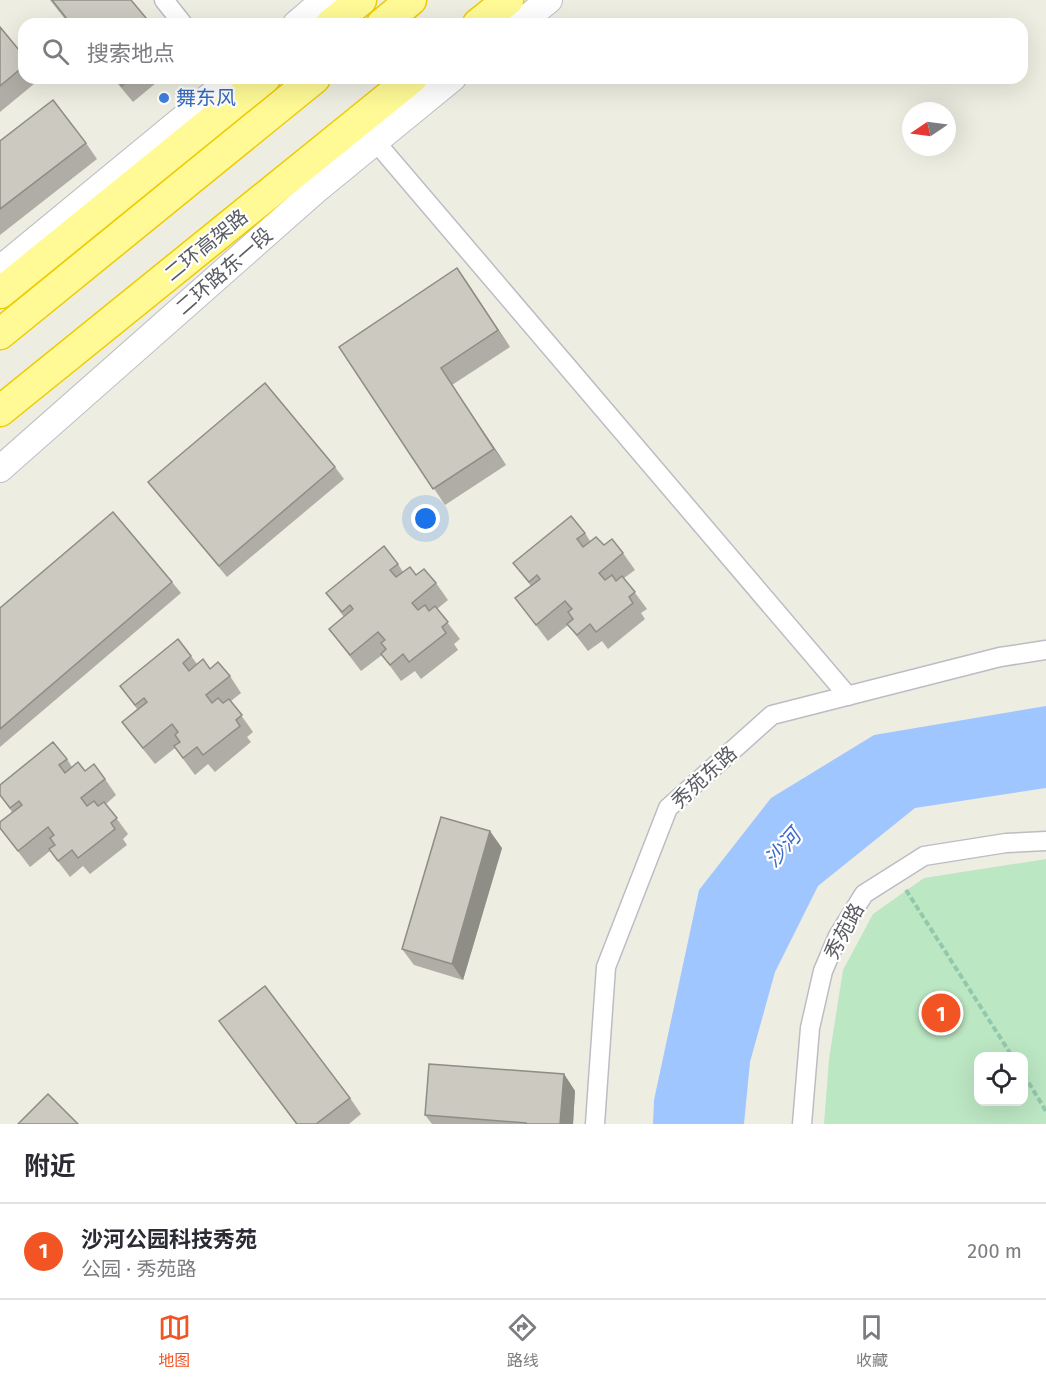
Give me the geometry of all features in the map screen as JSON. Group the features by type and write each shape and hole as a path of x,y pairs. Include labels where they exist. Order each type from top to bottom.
{"highway":[{"path":"338,18 361,0"},
{"path":"389,18 411,0"},
{"path":"486,18 508,0"},
{"path":"0,293 258,84"},
{"path":"0,334 308,84"},
{"name":"二环高架路","path":"0,411 405,84"}],"main road":[{"path":"303,18 324,0"},
{"path":"526,18 549,0"},
{"path":"0,269 222,84"},
{"name":"二环路东一段","path":"0,469 315,191 446,84"}],"street":[{"path":"164,0 178,18"},
{"path":"375,141 848,696"},
{"name":"秀苑东路","path":"595,1124 606,967 668,808 772,715 1000,657 1046,650"},
{"name":"秀苑路","path":"802,1124 810,1028 823,971 838,936 864,894 924,856 1006,843 1046,841"}],"path":[{"path":"896,874 1009,1052"},
{"path":"1028,1083 1046,1111"}],"green space":[{"path":"1046,859 1046,1124 824,1124 829,1059 843,970 873,914 924,878"}],"water":[{"name":"沙河","path":"1046,706 1046,788 915,808 818,886 775,972 750,1062 744,1124 653,1124 654,1100 699,890 771,798 874,735"}],"building":[{"path":"52,0 131,0 146,18 66,18"},
{"path":"0,27 18,49 18,71 0,86"},
{"path":"53,100 86,143 0,209 0,141"},
{"path":"457,268 498,330 441,368 494,449 433,489 339,347"},
{"path":"265,383 335,467 219,566 148,482"},
{"path":"113,512 172,582 0,729 0,608"},
{"path":"571,516 585,533 577,539 583,547 596,537 604,545 612,539 623,553 599,573 605,580 612,575 616,581 622,576 635,592 629,597 633,603 596,632 590,624 577,635 567,624 573,619 568,612 572,609 565,601 536,625 515,598 540,579 537,575 529,582 513,563"},
{"path":"384,546 398,564 390,570 396,577 410,567 416,575 424,569 436,583 412,603 418,610 425,605 429,611 435,606 448,622 442,627 446,633 409,662 403,654 390,665 381,654 386,649 381,643 385,640 378,632 350,655 329,629 353,609 350,605 342,612 326,593"},
{"path":"178,639 191,656 183,663 189,671 203,659 210,669 218,662 230,676 206,695 212,703 218,698 223,703 229,699 242,715 236,720 240,726 203,755 197,747 183,758 174,746 180,742 175,735 178,732 172,724 143,748 122,722 147,702 144,698 135,705 120,686"},
{"path":"53,742 67,759 59,765 65,773 78,762 85,771 94,764 105,779 81,798 87,806 94,801 98,806 104,802 117,818 111,823 115,829 78,858 72,850 58,861 49,849 55,845 50,838 54,835 48,827 18,851 0,828 0,822 22,805 19,801 10,808 0,795 0,785"},
{"path":"441,817 490,831 452,964 402,949"},
{"path":"265,986 350,1098 316,1124 297,1124 219,1021"},
{"path":"429,1064 564,1074 560,1124 526,1124 425,1115"},
{"path":"48,1094 78,1124 18,1124"}],"place":[{"name":"舞东风","path":"164,98"},
{"name":"沙河公园科技秀苑","path":"941,1013"}]}
